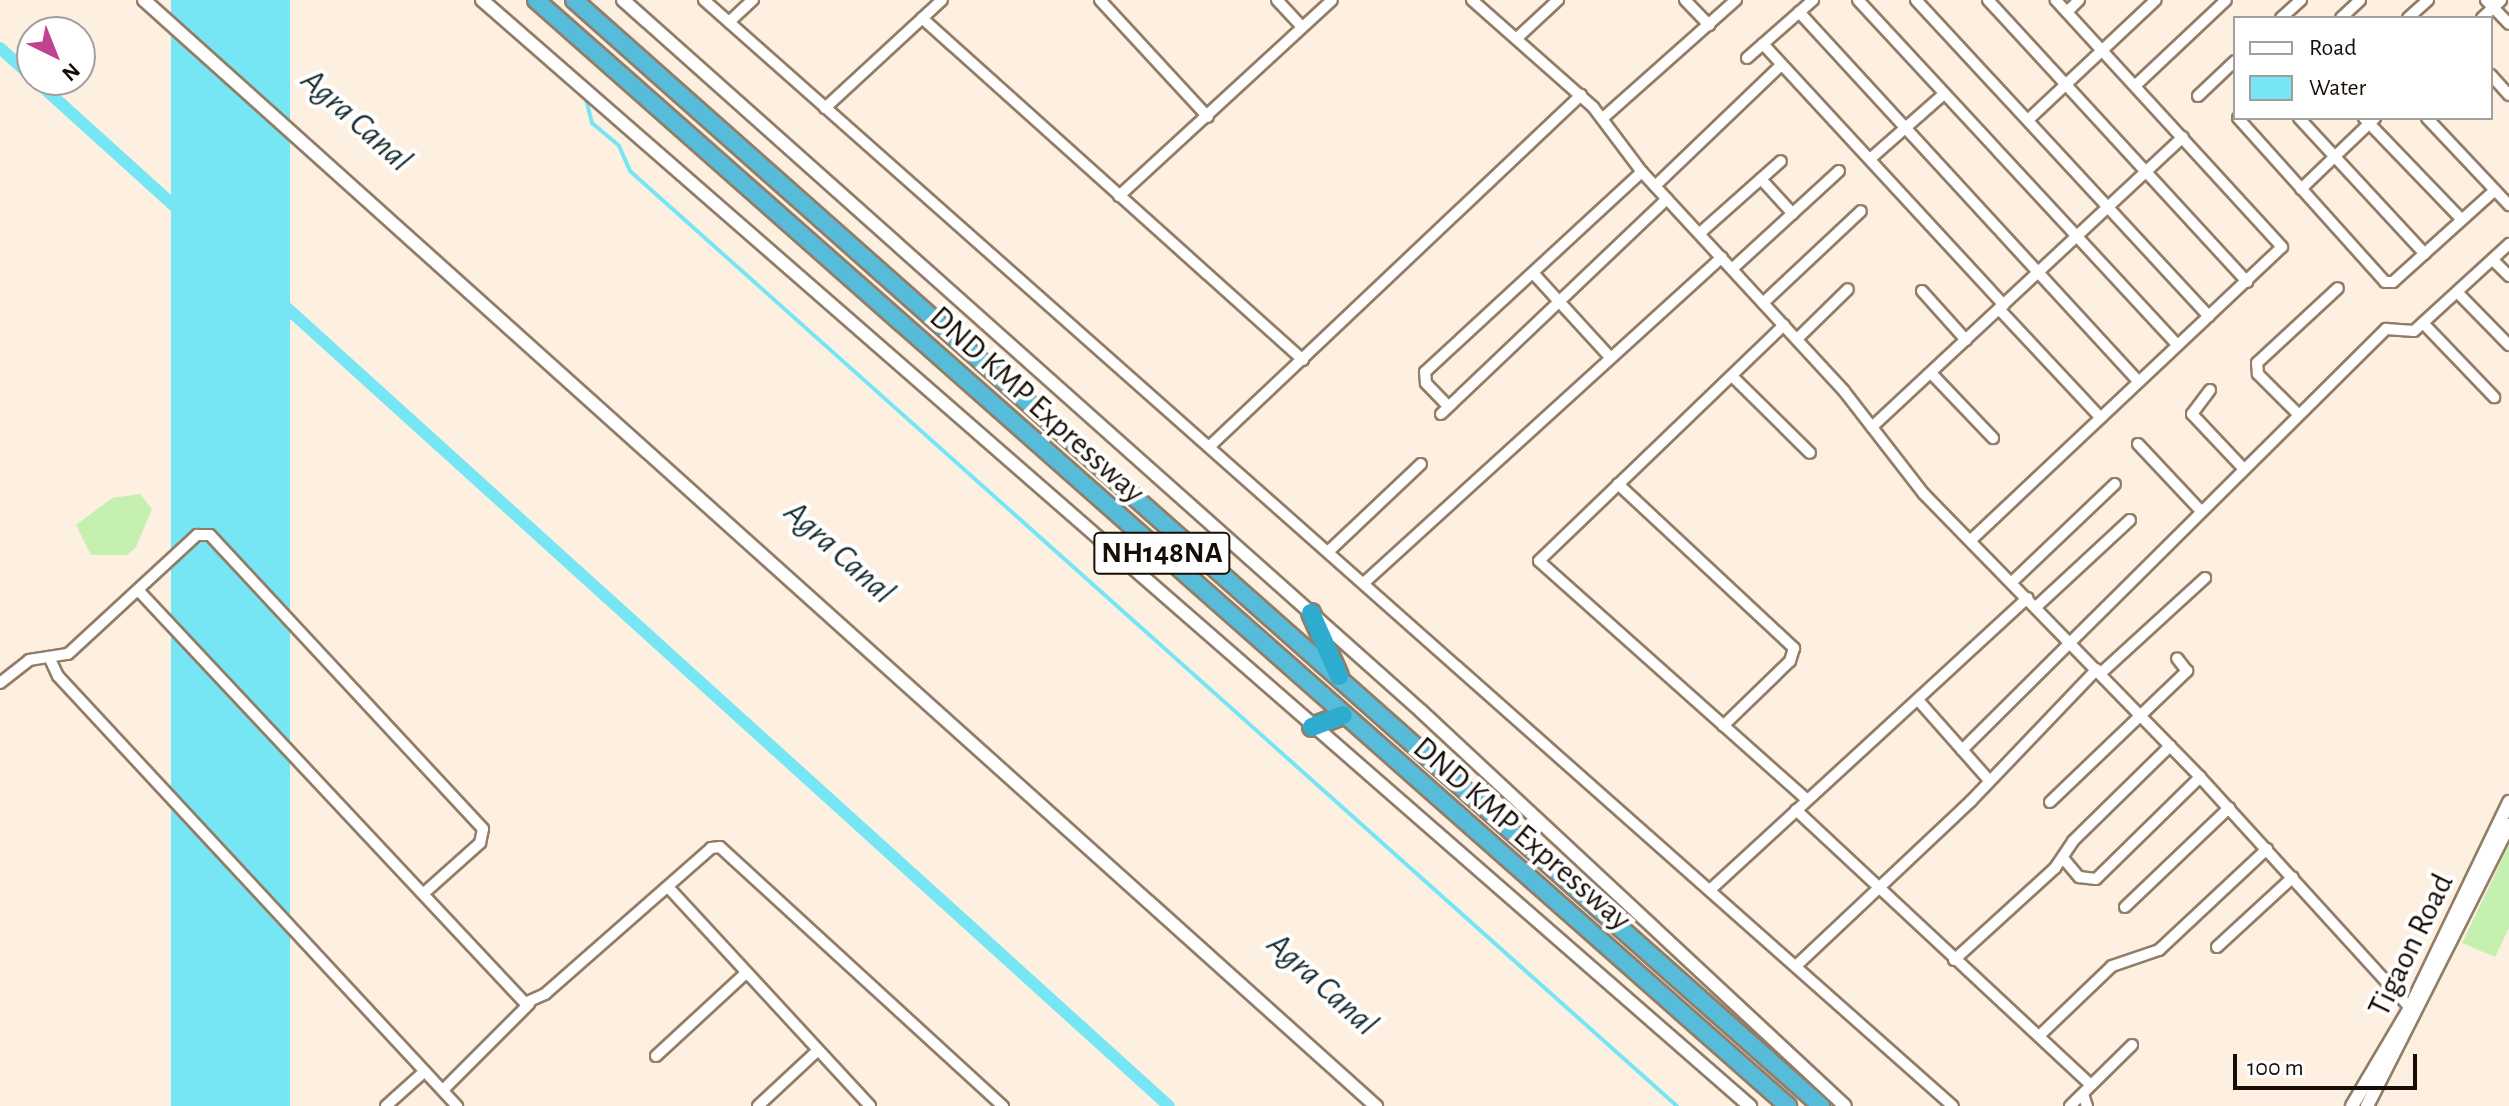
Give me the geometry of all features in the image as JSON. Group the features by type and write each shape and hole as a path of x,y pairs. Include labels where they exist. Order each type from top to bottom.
{"highway":[{"name":"DND KMP Expressway","path":"536,0 1788,1106"},
{"name":"DND KMP Expressway","path":"574,0 1821,1106"},
{"path":"1311,613 1339,676"},
{"path":"1312,727 1343,715"}],"street":[{"path":"144,0 1376,1106"},
{"path":"482,0 1750,1106"},
{"path":"623,0 1311,613 1845,1106"},
{"path":"704,0 1366,581 1953,1106"},
{"path":"729,22 753,0"},
{"path":"825,108 942,0"},
{"path":"1100,0 1208,117"},
{"path":"1277,0 1302,27"},
{"path":"1119,196 1332,0"},
{"path":"1472,0 1603,118 1642,172 1797,339 1872,427 1917,486 2200,777 2410,1008"},
{"path":"1517,38 1558,0"},
{"path":"1685,0 1709,25"},
{"path":"1603,118 1736,0"},
{"path":"1747,58 1813,0"},
{"path":"1858,0 2177,345"},
{"path":"1916,0 2209,316"},
{"path":"1988,0 2247,282"},
{"path":"1971,540 2279,252 2281,241 2056,0"},
{"path":"2067,12 2079,0"},
{"path":"2028,120 2156,0"},
{"path":"2137,84 2226,0"},
{"path":"2283,16 2301,0"},
{"path":"2343,16 2360,0"},
{"path":"2410,16 2428,0"},
{"path":"2493,3 2509,24"},
{"path":"1799,12 1907,125 2138,381"},
{"path":"922,18 1303,360"},
{"path":"1763,44 2101,418"},
{"path":"2198,96 2233,63"},
{"path":"1655,186 1781,65"},
{"path":"2493,77 2509,95"},
{"path":"1870,159 1944,94"},
{"path":"1210,446 1581,95"},
{"path":"2240,120 2385,282 2393,282 2495,190"},
{"path":"2301,120 2425,254"},
{"path":"2301,189 2370,120 2462,220"},
{"path":"2429,120 2509,205"},
{"path":"1872,427 2183,137"},
{"path":"1700,233 1781,161"},
{"path":"1732,269 1839,171"},
{"path":"1642,172 1425,372 1426,383 1444,410 1667,199"},
{"path":"1761,179 1793,214"},
{"path":"1763,303 1861,211"},
{"path":"1962,750 2072,644 2199,509 2386,329 2393,325 2410,333 2509,244"},
{"path":"1366,581 1722,257"},
{"path":"2493,260 2509,276"},
{"path":"1533,273 1610,357"},
{"path":"2298,414 2258,374 2257,363 2338,288"},
{"path":"1797,339 1848,289"},
{"path":"1922,291 1966,340"},
{"path":"2458,293 2509,345"},
{"path":"2423,323 2494,397"},
{"path":"1784,325 1733,377 1542,554 1540,565 1807,800"},
{"path":"1931,373 1993,438"},
{"path":"1733,377 1810,453"},
{"path":"2210,390 2192,414 2242,467"},
{"path":"2138,444 2199,509"},
{"path":"1330,550 1421,464"},
{"path":"1618,484 1794,648 1790,661 1723,726"},
{"path":"2012,582 2115,484"},
{"path":"2036,607 2130,520"},
{"path":"0,683 29,660 68,654 197,535 215,538 483,829 480,843 423,894"},
{"path":"1797,965 1971,801 1988,779 2099,671 2205,578"},
{"path":"138,590 529,1004"},
{"path":"1711,889 2027,598"},
{"path":"2050,802 2187,671 2177,658"},
{"path":"50,659 58,676 457,1106"},
{"path":"1918,700 1988,779"},
{"path":"1954,960 2063,858 2073,841 2170,746"},
{"path":"2063,858 2079,877 2096,879 2200,777"},
{"name":"Tigaon Road","path":"2352,1106 2410,1008 2509,802"},
{"path":"2125,907 2229,808"},
{"path":"1796,810 1877,889 2091,1085"},
{"path":"2367,1106 2509,825"},
{"path":"443,1090 529,1004 711,848 723,848 1003,1106"},
{"path":"2039,1036 2112,966 2159,950 2267,849"},
{"path":"2217,947 2293,877"},
{"path":"668,887 870,1106"},
{"path":"656,1056 746,973"},
{"path":"2070,1106 2132,1045"},
{"path":"758,1106 818,1050"},
{"path":"386,1106 425,1071"},
{"path":"2083,1094 2087,1106"}],"green space":[{"path":"140,494 152,509 136,547 127,555 91,555 76,525 112,498"},
{"path":"2509,845 2509,928 2495,957 2462,943"}],"water":[{"path":"171,0 290,0 290,1106 171,1106"}],"waterway":[{"path":"0,48 16,62"},
{"path":"53,96 1169,1106"},
{"path":"586,99 592,123 619,146 630,171 1677,1106"}],"water label":[{"name":"Agra Canal","path":"356,121"},
{"name":"Agra Canal","path":"839,553"},
{"name":"Agra Canal","path":"1322,985"}]}
